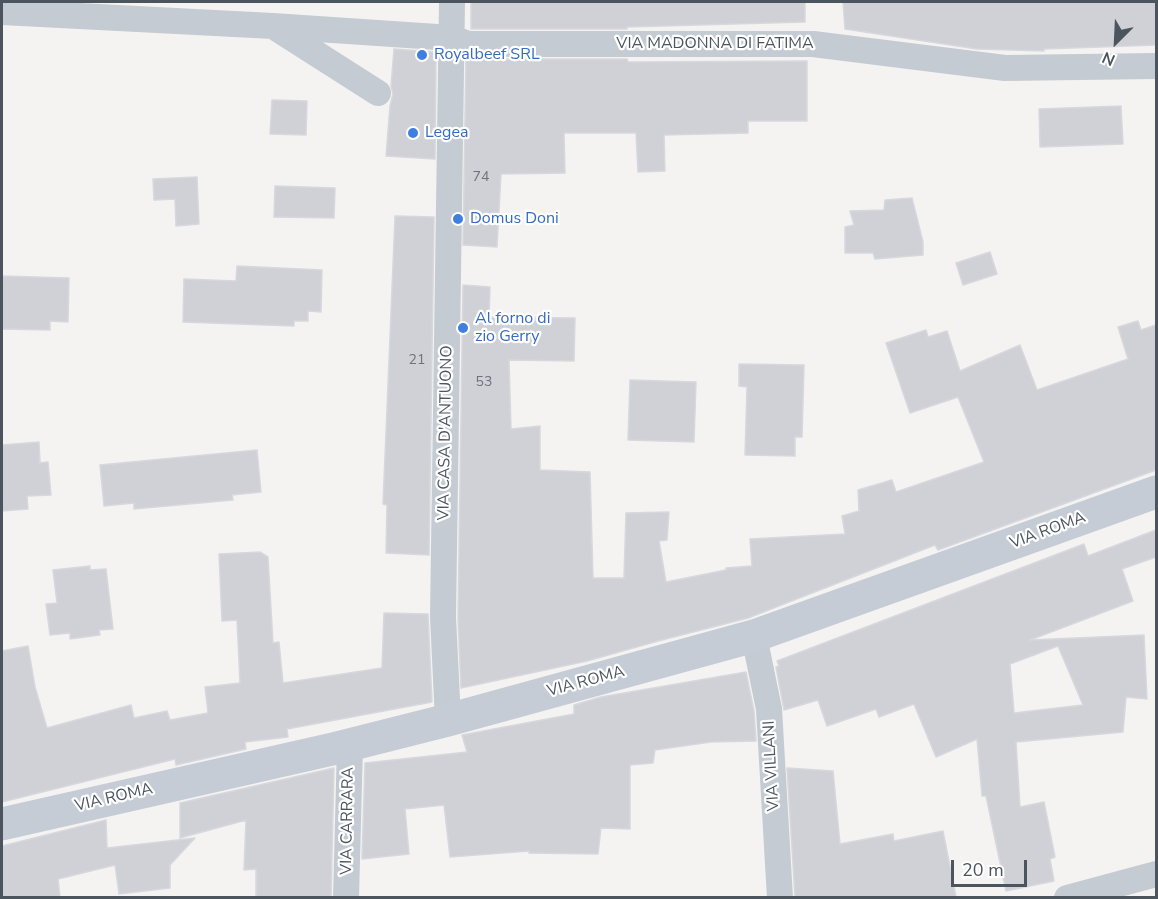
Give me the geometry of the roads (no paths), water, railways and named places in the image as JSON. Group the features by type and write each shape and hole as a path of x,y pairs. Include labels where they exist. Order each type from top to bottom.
{"main road":[{"name":"VIA ROMA","path":"2,824 350,745 754,636 1156,492"}],"street":[{"name":"VIA CASA D'ANTUONO","path":"448,720 443,617 452,2"},
{"name":"VIA MADONNA DI FATIMA","path":"2,12 452,38 468,44 813,44 1005,68 1156,66"},
{"name":"VIA MADONNA DI FATIMA","path":"273,26 378,93"},
{"name":"VIA VILLANI","path":"754,636 769,710 780,897"},
{"name":"VIA CARRARA","path":"346,897 350,745"},
{"path":"1067,897 1156,874"}],"place":[{"name":"Royalbeef SRL","path":"422,55"},
{"name":"Legea","path":"413,133"},
{"name":"Domus Doni","path":"458,219"},
{"name":"Al forno di zio Gerry","path":"463,328"}]}
